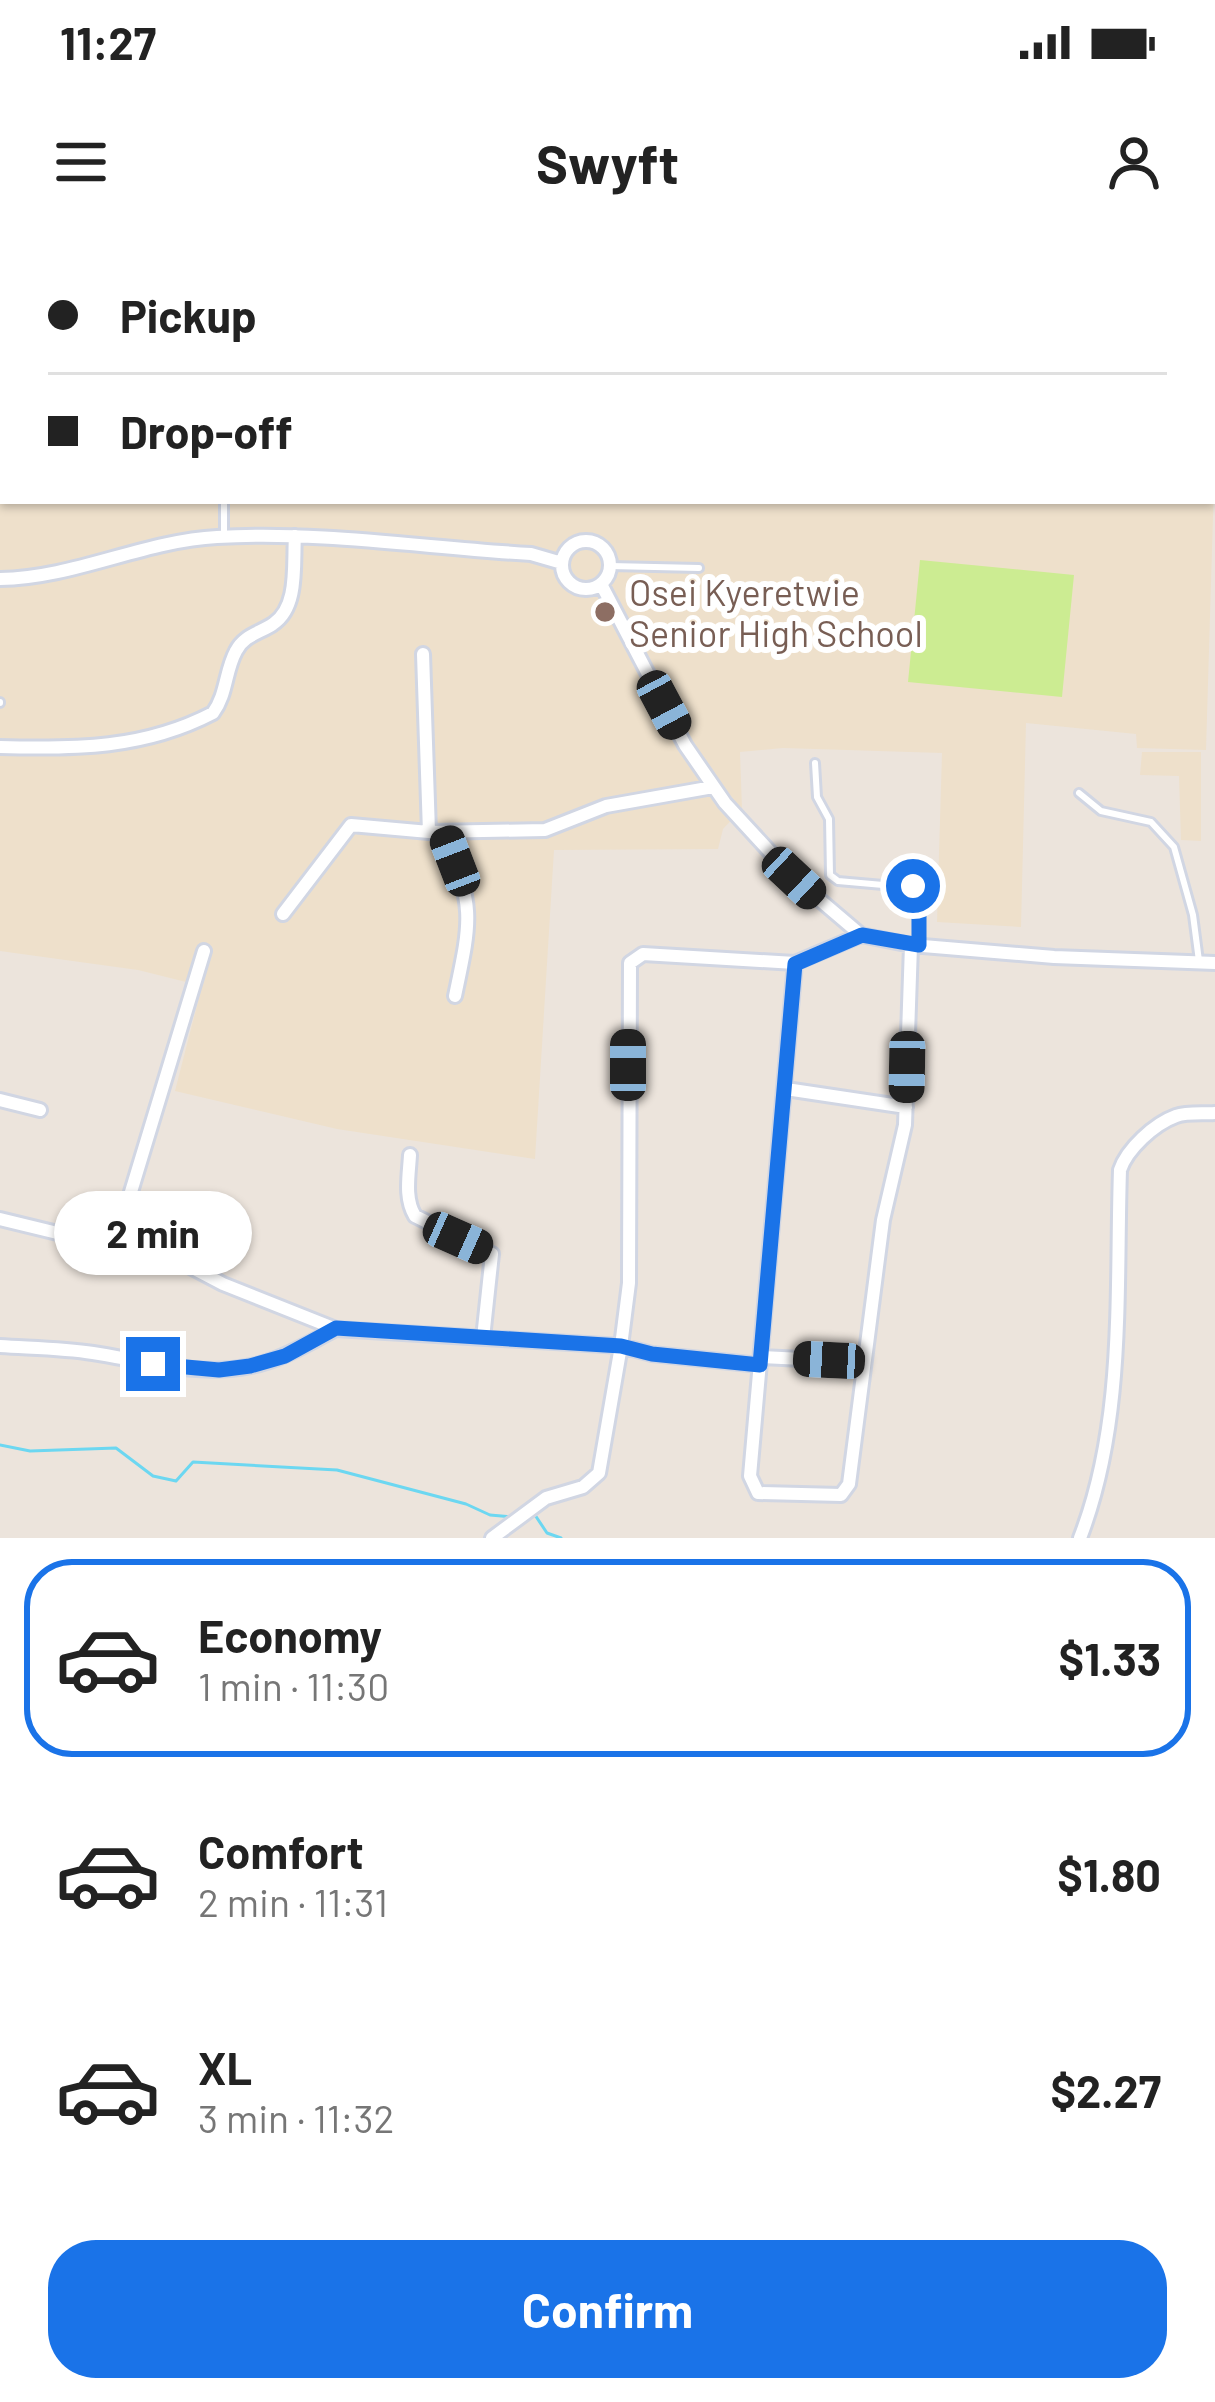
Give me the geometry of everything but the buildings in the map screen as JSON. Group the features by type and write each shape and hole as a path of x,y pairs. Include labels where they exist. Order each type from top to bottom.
{"street":[{"path":"0,579 29,578 124,552 224,536 295,536 531,554 562,563"},
{"path":"0,747 88,750 213,713 222,701 244,639 278,622 290,607 295,536"},
{"path":"585,541 603,548 610,566 601,584 588,588 575,586 565,576 562,563 567,550 585,541"},
{"path":"601,584 685,745 713,787 794,878 862,935 915,945 1054,957 1215,963"},
{"path":"423,654 437,832 466,890 470,914 455,996"},
{"path":"283,914 351,825 437,832 545,830 606,806 713,787"},
{"path":"492,1538 546,1498 583,1487 604,1466 629,1283 630,963 643,954 795,964 862,935"},
{"path":"795,964 750,1476 752,1486 764,1494 825,1496 847,1492 883,1220 906,1108 915,945"},
{"path":"114,1247 204,951"},
{"path":"786,1089 906,1108"},
{"path":"0,1100 40,1110"},
{"path":"1080,1538 1097,1489 1108,1419 1117,1324 1120,1170 1124,1158 1178,1115 1215,1113"},
{"path":"410,1155 408,1186 415,1216 492,1254 483,1338"},
{"path":"0,1220 185,1264 336,1328 621,1346 652,1354 862,1362"},
{"path":"0,1346 88,1352 219,1370 285,1356 336,1328"}],"lane":[{"path":"224,504 224,536"},
{"path":"610,566 699,568"},
{"path":"815,763 817,797 829,819 830,875 838,881 917,888 915,945"},
{"path":"1078,793 1101,811 1150,822 1174,847 1193,916 1199,961"}],"shaded area":[{"name":"Osei Kyeretwie Senior High School","path":"0,504 1213,504 1206,750 1137,748 1136,734 1026,723 1021,927 937,922 942,753 783,748 740,752 742,809 723,829 718,849 554,850 535,1159 337,1129 175,1091 202,986 138,970 0,951"},
{"path":"1142,752 1201,752 1201,841 1181,840 1179,776 1140,775"}],"green space":[{"path":"920,560 1074,575 1062,697 908,682"}],"waterway":[{"path":"0,1445 30,1451 116,1448 153,1476 176,1481 193,1462 337,1470 466,1504 490,1515 514,1517"},
{"path":"533,1512 547,1533 561,1538"}],"place":[{"name":"Osei Kyeretwie Senior High School","path":"605,612"}],"route":[{"path":"153,1364 219,1370 250,1366 285,1356 336,1328 621,1346 652,1354 760,1365 795,964 862,935 919,945 919,894 913,886"}]}
